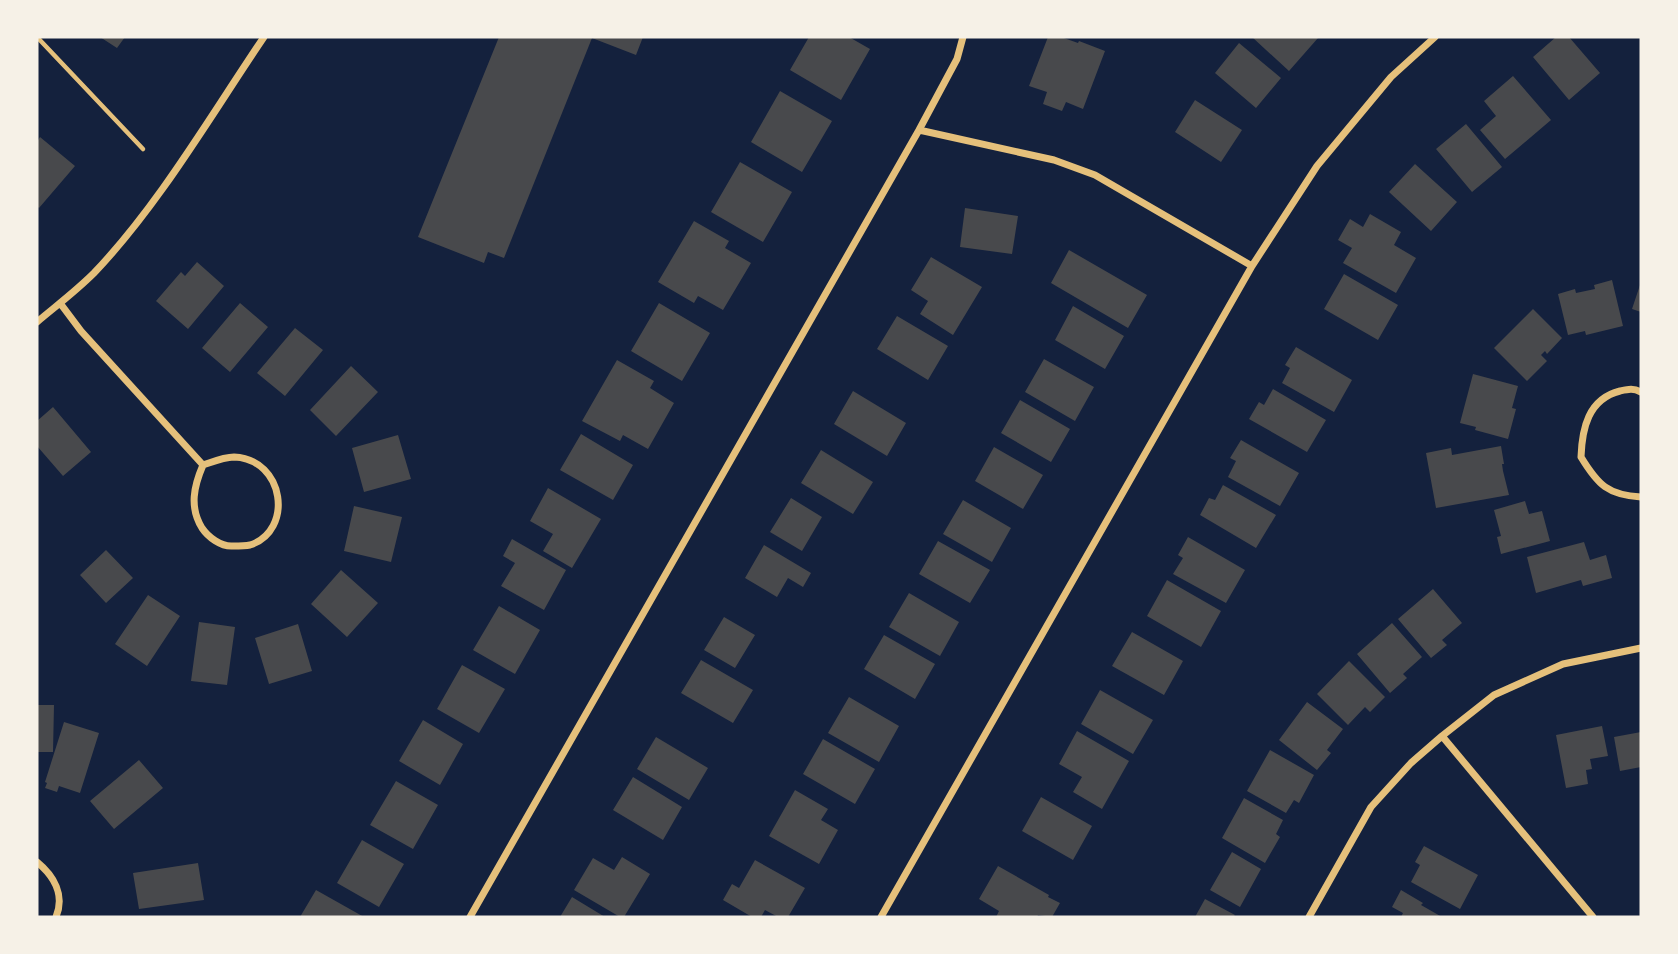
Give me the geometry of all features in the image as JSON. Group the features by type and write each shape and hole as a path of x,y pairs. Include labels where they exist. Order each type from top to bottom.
{"street":[{"path":"37,322 92,275 121,243 264,37"},
{"path":"470,917 919,130 957,59 963,37"},
{"path":"881,917 1252,267 1317,166 1391,77 1435,37"},
{"path":"919,130 1054,160 1095,175 1252,267"},
{"path":"60,303 81,331 203,466"},
{"path":"1641,392 1633,388 1614,393 1597,403 1586,420 1581,439 1581,457 1602,487 1624,496 1641,497"},
{"path":"232,457 253,461 270,474 279,494 277,516 265,536 250,545 228,546 211,538 201,526 194,507 194,486 203,466 232,457"},
{"path":"1309,917 1371,807 1411,763 1442,736 1494,695 1563,664 1641,648"},
{"path":"1442,736 1593,917"},
{"path":"37,862 50,873 58,888 60,906 56,917"}],"path":[{"path":"37,37 143,149"}],"building":[{"path":"100,37 125,37 117,48"},
{"path":"499,37 643,37 636,55 592,38 504,258 488,252 484,263 418,237"},
{"path":"809,37 849,37 870,49 841,100 790,70"},
{"path":"1048,37 1061,37 1078,43 1079,41 1105,51 1083,109 1066,102 1062,111 1043,104 1047,92 1029,86"},
{"path":"1252,37 1316,37 1318,38 1289,71"},
{"path":"1556,37 1569,37 1600,73 1569,100 1533,57"},
{"path":"1239,43 1281,78 1256,108 1215,73"},
{"path":"1513,76 1551,120 1505,159 1480,130 1496,116 1484,101"},
{"path":"780,91 832,121 802,172 751,142"},
{"path":"1195,100 1242,130 1221,162 1175,132"},
{"path":"1466,124 1502,167 1472,192 1436,149"},
{"path":"40,137 75,166 39,208 37,142"},
{"path":"740,162 792,192 763,242 711,212"},
{"path":"1415,164 1457,202 1431,231 1389,192"},
{"path":"965,208 1018,216 1012,254 960,247"},
{"path":"1370,214 1401,232 1394,245 1416,258 1396,293 1343,263 1352,248 1338,240 1350,219 1363,227"},
{"path":"694,221 729,241 725,248 751,263 723,310 698,296 694,303 658,282"},
{"path":"1069,250 1147,295 1128,328 1051,283"},
{"path":"931,257 982,287 953,335 920,314 928,301 911,290"},
{"path":"197,262 224,286 188,329 156,301 181,272 185,276"},
{"path":"1344,274 1398,305 1378,340 1324,309"},
{"path":"1612,280 1623,326 1586,335 1585,331 1568,335 1558,294 1575,289 1576,293 1595,289 1594,285"},
{"path":"1641,282 1641,312 1632,309"},
{"path":"240,303 268,327 230,372 202,348"},
{"path":"659,303 710,333 682,381 631,351"},
{"path":"1073,306 1124,336 1105,369 1055,340"},
{"path":"1533,309 1562,338 1547,354 1545,351 1541,355 1547,361 1527,381 1494,348"},
{"path":"897,316 948,346 928,380 877,349"},
{"path":"295,328 323,350 285,396 257,373"},
{"path":"1296,347 1352,380 1334,412 1282,383 1290,368 1285,365"},
{"path":"1044,359 1094,387 1075,421 1025,392"},
{"path":"617,360 654,381 650,388 674,403 648,449 623,435 620,441 582,421"},
{"path":"351,366 378,392 336,436 310,410"},
{"path":"1473,374 1518,386 1512,408 1516,409 1508,439 1460,423"},
{"path":"1273,389 1326,420 1307,452 1249,419 1259,402 1264,405"},
{"path":"853,391 906,423 887,456 834,424"},
{"path":"1020,400 1070,429 1051,462 1001,433"},
{"path":"53,407 91,452 63,476 37,446 37,421"},
{"path":"581,434 633,465 613,500 560,470"},
{"path":"398,435 411,479 364,492 352,448"},
{"path":"1241,440 1299,473 1280,506 1228,477 1236,461 1230,458"},
{"path":"1501,446 1509,495 1436,508 1426,453 1451,448 1452,455"},
{"path":"994,447 1043,475 1023,509 975,481"},
{"path":"821,450 873,482 853,514 801,483"},
{"path":"1223,485 1276,515 1256,548 1200,515 1209,498 1215,500"},
{"path":"548,488 601,519 572,568 543,551 553,534 530,521"},
{"path":"791,498 822,517 802,551 770,532"},
{"path":"963,500 1011,528 992,562 943,534"},
{"path":"1525,501 1529,514 1542,511 1550,541 1501,554 1497,537 1501,536 1494,510"},
{"path":"354,506 402,517 391,562 344,551"},
{"path":"1188,537 1245,570 1226,603 1173,574 1183,558 1178,555"},
{"path":"512,539 566,570 544,610 501,586 515,563 503,556"},
{"path":"938,541 990,570 970,603 919,574"},
{"path":"1584,542 1590,560 1606,555 1612,578 1583,586 1581,580 1536,593 1527,557"},
{"path":"764,545 811,573 803,587 788,578 777,597 745,578"},
{"path":"106,550 133,578 106,603 80,575"},
{"path":"341,570 378,603 347,637 311,604"},
{"path":"1167,580 1221,611 1201,647 1147,616"},
{"path":"1433,589 1462,623 1442,640 1447,645 1431,658 1398,619"},
{"path":"909,593 959,622 940,656 889,627"},
{"path":"148,595 180,616 147,666 115,644"},
{"path":"499,606 540,630 515,674 473,650"},
{"path":"724,617 755,635 735,668 704,650"},
{"path":"199,622 235,627 227,685 191,681"},
{"path":"1392,623 1422,657 1403,674 1407,678 1390,693 1357,654"},
{"path":"298,624 312,671 269,684 255,638"},
{"path":"1132,632 1183,661 1164,695 1112,666"},
{"path":"884,635 935,664 915,699 864,669"},
{"path":"701,660 753,690 733,723 681,693"},
{"path":"1349,661 1385,697 1370,712 1365,707 1348,725 1317,694"},
{"path":"462,665 505,689 479,733 437,709"},
{"path":"1100,690 1153,720 1133,754 1081,724"},
{"path":"849,697 899,726 879,762 828,733"},
{"path":"1307,702 1343,729 1327,750 1331,753 1317,770 1279,740"},
{"path":"37,705 54,705 53,752 37,752"},
{"path":"423,720 463,744 440,785 399,761"},
{"path":"64,722 99,733 80,793 59,786 57,792 45,788"},
{"path":"1602,726 1608,756 1590,759 1592,769 1586,770 1588,784 1566,788 1556,735"},
{"path":"1077,731 1129,761 1102,809 1073,792 1082,777 1059,764"},
{"path":"1641,732 1641,767 1620,771 1614,737"},
{"path":"656,737 708,768 689,800 637,769"},
{"path":"823,739 875,769 855,804 803,774"},
{"path":"1270,750 1314,775 1299,803 1294,800 1286,813 1247,791"},
{"path":"139,760 163,788 114,829 90,801"},
{"path":"633,777 682,807 663,840 613,810"},
{"path":"396,781 438,805 413,849 370,825"},
{"path":"795,790 828,809 821,820 838,830 819,864 769,836"},
{"path":"1041,797 1092,826 1073,860 1022,831"},
{"path":"1244,798 1283,820 1276,834 1280,837 1265,863 1222,838"},
{"path":"362,840 404,864 379,907 337,883"},
{"path":"1424,846 1478,875 1460,909 1411,882 1420,865 1415,862"},
{"path":"1232,852 1261,869 1240,907 1210,890"},
{"path":"622,857 650,874 624,917 620,917 574,890 593,858 614,870"},
{"path":"755,860 805,888 788,917 778,917 765,910 761,917 752,917 723,900 732,884 739,888"},
{"path":"198,863 204,900 139,909 133,873"},
{"path":"998,866 1060,903 1052,917 996,917 999,911 979,899"},
{"path":"316,890 364,917 300,917"},
{"path":"1401,890 1442,917 1401,917 1403,913 1392,907"},
{"path":"572,897 605,917 560,917"},
{"path":"1205,899 1235,915 1195,917"}]}
